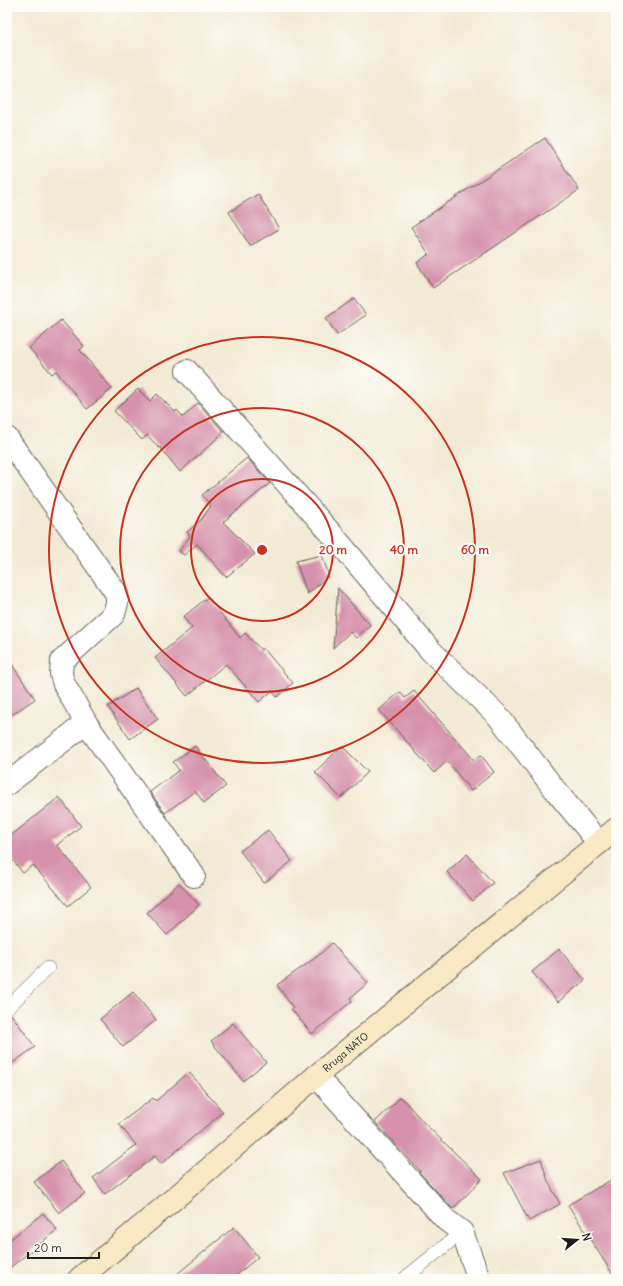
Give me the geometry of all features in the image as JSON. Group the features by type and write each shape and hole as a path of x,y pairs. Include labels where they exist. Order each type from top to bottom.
{"main road":[{"name":"Rruga NATO","path":"79,1279 316,1076 616,830"}],"street":[{"path":"187,371 337,540 430,650 498,716 556,791 599,843"},
{"path":"7,438 117,594 117,603 114,614 62,661 61,674 64,684 86,723 194,876"},
{"path":"7,784 86,723"},
{"path":"316,1076 446,1220 462,1232 478,1279"}],"lane":[{"path":"7,1008 48,968"},
{"path":"404,1279 462,1232"}],"building":[{"path":"545,138 579,190 433,288 417,263 429,254 411,227"},
{"path":"258,194 279,229 250,246 229,212"},
{"path":"354,299 366,315 337,335 326,318"},
{"path":"61,320 84,346 80,350 112,389 87,409 56,371 52,374 29,348"},
{"path":"138,389 150,401 157,394 175,412 177,410 183,417 198,403 224,432 180,472 160,447 159,448 147,435 142,440 114,411"},
{"path":"247,458 270,483 223,522 255,554 226,577 197,544 184,555 179,551 190,536 187,532 202,519 211,506 202,495"},
{"path":"322,555 329,576 307,594 296,561"},
{"path":"338,588 370,625 356,638 350,632 333,648"},
{"path":"208,597 240,638 245,633 261,650 263,648 293,683 277,697 272,691 259,702 226,664 187,696 155,658 192,628 183,617"},
{"path":"7,657 35,699 7,718"},
{"path":"136,688 158,719 130,739 108,707"},
{"path":"414,691 474,760 481,755 494,772 471,791 447,761 434,773 379,710 400,692 405,698"},
{"path":"195,746 226,786 204,803 195,791 165,813 150,792 179,770 173,762"},
{"path":"342,746 368,772 341,798 315,772"},
{"path":"59,797 81,826 57,845 91,887 68,906 33,865 23,873 7,853 7,839"},
{"path":"268,830 292,861 264,883 240,851"},
{"path":"467,854 493,883 473,901 447,872"},
{"path":"179,883 199,905 167,935 147,913"},
{"path":"332,943 368,983 350,998 352,1001 312,1034 291,1009 293,1008 277,985 318,956"},
{"path":"559,949 585,980 558,1002 532,972"},
{"path":"133,992 156,1020 123,1047 100,1019"},
{"path":"11,1014 35,1047 7,1067 7,1016"},
{"path":"233,1023 266,1062 243,1081 211,1041"},
{"path":"189,1072 223,1112 161,1164 155,1156 105,1194 93,1178 136,1145 119,1124 153,1098 156,1101"},
{"path":"401,1097 425,1124 482,1179 453,1209 375,1122"},
{"path":"541,1159 548,1181 560,1204 529,1221 504,1173"},
{"path":"61,1161 85,1193 59,1213 34,1182"},
{"path":"616,1177 616,1279 568,1205"},
{"path":"43,1213 57,1230 7,1270 7,1242"},
{"path":"234,1227 258,1257 232,1279 171,1279"}]}
